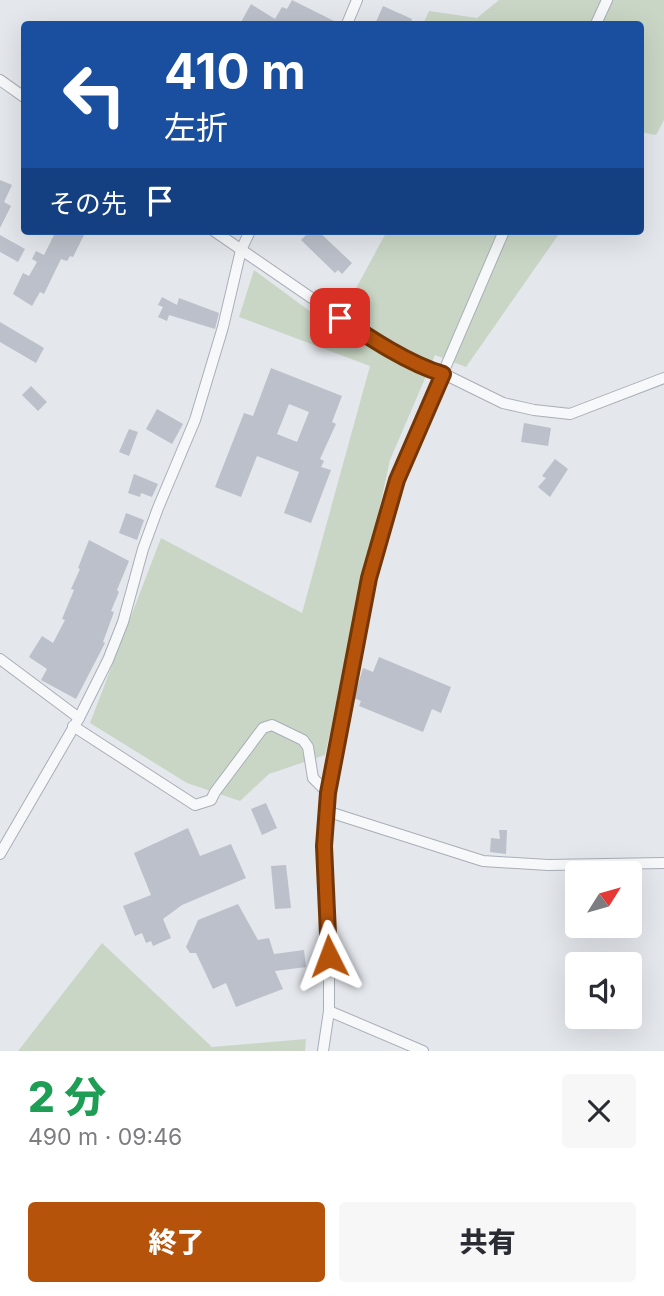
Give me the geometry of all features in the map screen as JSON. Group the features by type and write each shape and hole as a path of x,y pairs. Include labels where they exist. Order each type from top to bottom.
{"street":[{"path":"348,21 357,0"},
{"path":"597,21 607,0"},
{"path":"0,80 21,95"},
{"path":"220,235 361,332 430,370 503,403 570,414 664,377"},
{"path":"0,853 76,722 108,660 123,622 143,549 195,420 223,327 241,250 248,235"},
{"path":"323,1051 329,1011 324,846 326,811 369,578 397,480 502,235"},
{"path":"0,659 76,722 195,805 211,800 263,728 272,725 303,740 309,747 313,778 328,793"},
{"path":"326,811 483,861 548,865 664,863"},
{"path":"329,1011 424,1051"}],"green space":[{"path":"499,0 664,0 664,120 656,135 644,133 644,21 424,21 429,11 477,18"},
{"path":"385,235 558,235 466,367 435,355 390,460 325,755 269,774 240,801 187,783 90,723 161,538 302,613 370,366 239,317 254,270 334,329"},
{"path":"102,943 212,1047 306,1039 305,1051 18,1051"}],"building":[{"path":"292,0 334,21 242,21 251,4 275,19 282,7 287,9"},
{"path":"383,6 412,19 411,21 376,21"},
{"path":"0,180 12,185 4,202 11,206 0,228"},
{"path":"0,235 25,249 18,262 0,252"},
{"path":"54,235 84,235 73,257 70,256 67,261 61,259 44,294 40,292 32,306 13,294 23,273 29,276 37,262 32,259 36,251 44,255"},
{"path":"306,235 322,235 352,263 342,274 338,270 335,273 301,240"},
{"path":"162,297 177,305 179,298 219,313 215,329 169,315 167,321 158,317 163,307 158,305"},
{"path":"0,322 44,348 36,363 0,342"},
{"path":"271,368 342,396 332,422 336,424 320,459 324,461 321,467 331,470 311,523 284,513 299,472 257,456 241,497 215,487 244,413 253,416","holes":["289,404 309,412 297,442 277,434"]},
{"path":"31,386 47,402 38,411 22,395"},
{"path":"157,409 183,424 172,444 146,429"},
{"path":"524,423 551,428 548,446 521,442"},
{"path":"129,429 138,432 129,456 119,452"},
{"path":"555,459 568,469 550,497 538,487 546,478 542,476"},
{"path":"134,474 158,484 152,497 141,493 140,497 128,493"},
{"path":"126,513 144,520 137,540 119,533"},
{"path":"89,540 129,561 117,590 119,592 111,611 114,612 103,642 105,643 76,699 41,680 47,669 29,657 42,636 53,643 65,620 62,619 74,590 71,589"},
{"path":"379,657 451,687 441,713 432,709 423,732 359,706 361,701 354,698 363,668 373,672"},
{"path":"266,803 277,828 262,835 251,809"},
{"path":"188,828 200,856 231,844 246,878 182,905 163,919 171,938 153,946 151,941 146,943 142,933 135,936 123,906 151,895 134,853"},
{"path":"499,830 507,830 506,854 490,852 491,838 500,839"},
{"path":"286,865 291,908 275,909 271,866"},
{"path":"238,904 258,940 269,938 274,954 304,950 306,967 275,971 283,989 236,1007 226,983 213,989 196,953 190,953 186,947 198,920"}],"route":[{"path":"329,956 324,846 328,793 369,578 397,480 443,374 430,370 340,318"}]}
